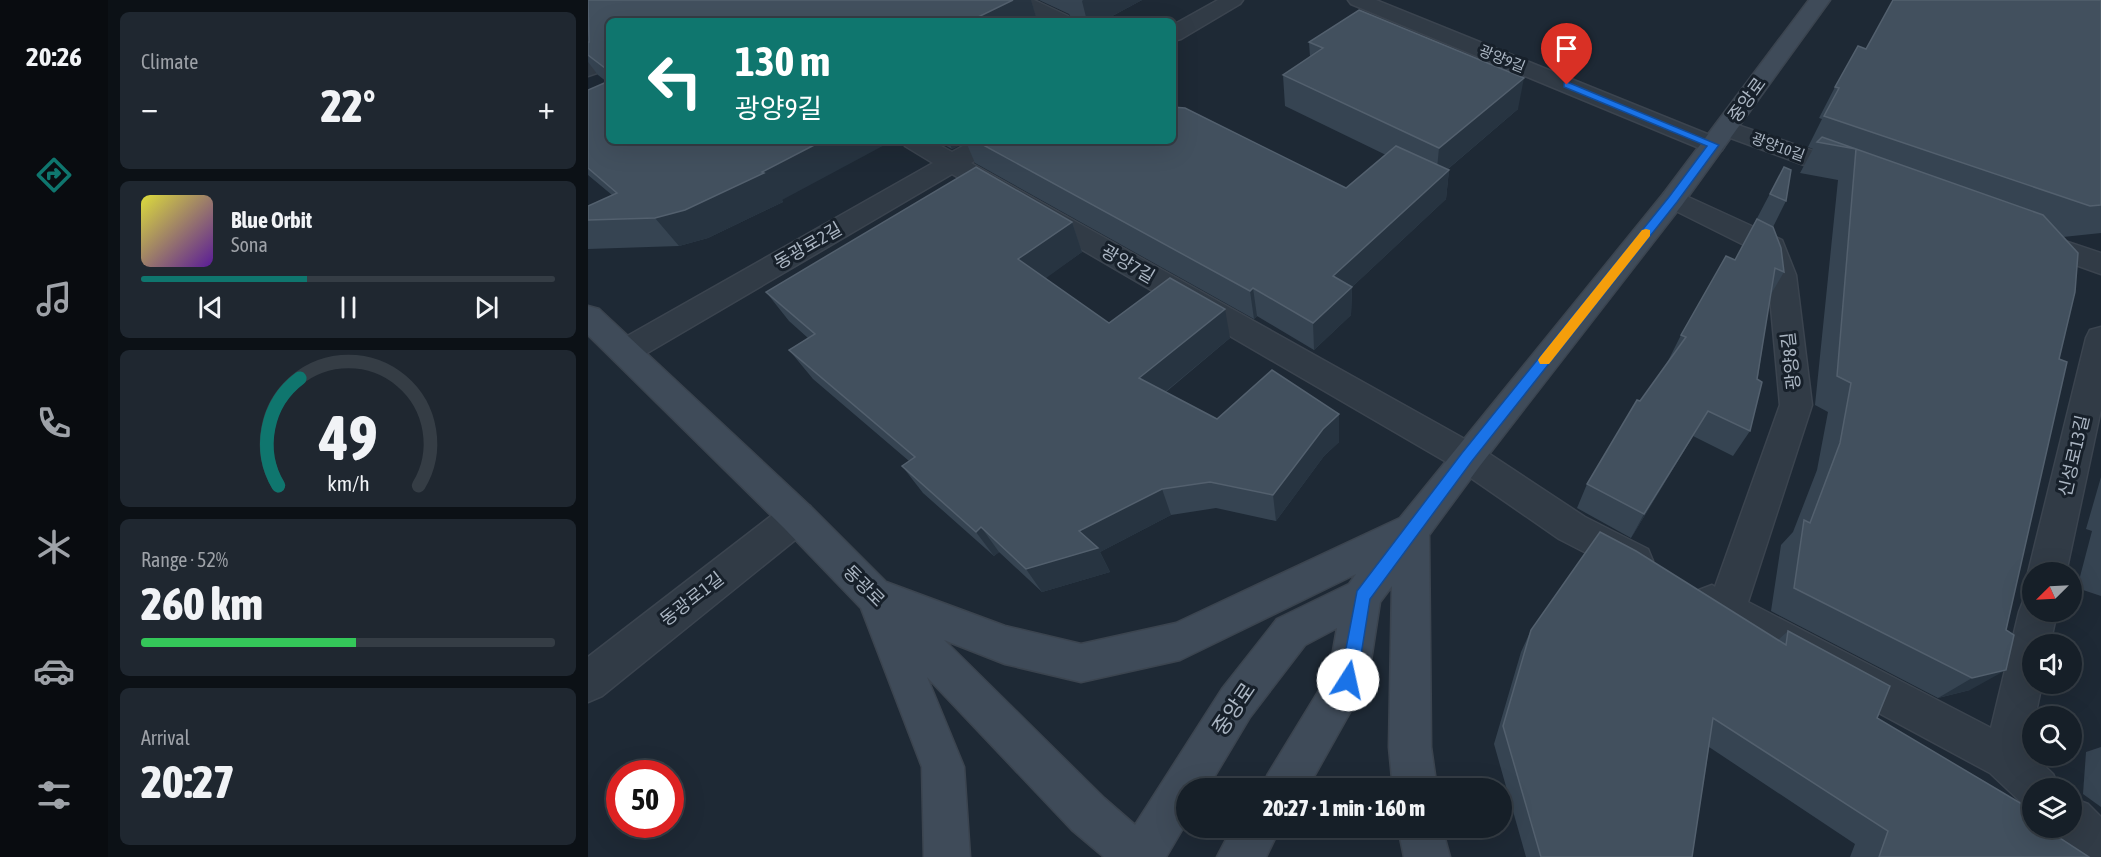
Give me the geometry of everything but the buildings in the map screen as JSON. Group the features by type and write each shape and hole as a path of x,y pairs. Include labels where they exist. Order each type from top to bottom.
{"main road":[{"name":"중앙로","path":"1139,857 1236,703 1291,632 1362,596 1467,457 1673,199 1820,0"},
{"name":"동광로","path":"588,317 797,517 1088,814 1139,857"},
{"path":"872,594 1005,645 1081,663 1180,641 1413,531 1410,747 1414,778"},
{"path":"872,594 944,767 947,857"},
{"name":"중앙로","path":"1290,778 1348,680 1362,596"},
{"path":"1240,857 1252,838"},
{"path":"1422,838 1426,857"}],"street":[{"path":"1018,0 1054,18"},
{"path":"1176,32 1233,0"},
{"name":"광양9길","path":"1358,0 1720,137"},
{"path":"588,69 606,61"},
{"name":"광양10길","path":"1720,137 1870,180"},
{"name":"광양7길","path":"919,144 1467,457"},
{"name":"동광로2길","path":"626,351 985,144"},
{"name":"광양8길","path":"1673,199 1772,247 1782,275 1796,405 1726,610"},
{"path":"2013,232 2101,264"},
{"name":"신성로13길","path":"2050,562 2101,338"},
{"path":"1467,457 1572,528 2004,758 2026,778"},
{"name":"동광로1길","path":"588,682 797,517"},
{"path":"2004,758 2036,622"},
{"path":"2082,829 2101,847"}],"slow traffic":[{"path":"1545,360 1646,233"}],"route":[{"path":"1348,680 1362,596 1467,457 1673,199 1713,145 1567,85"}]}
